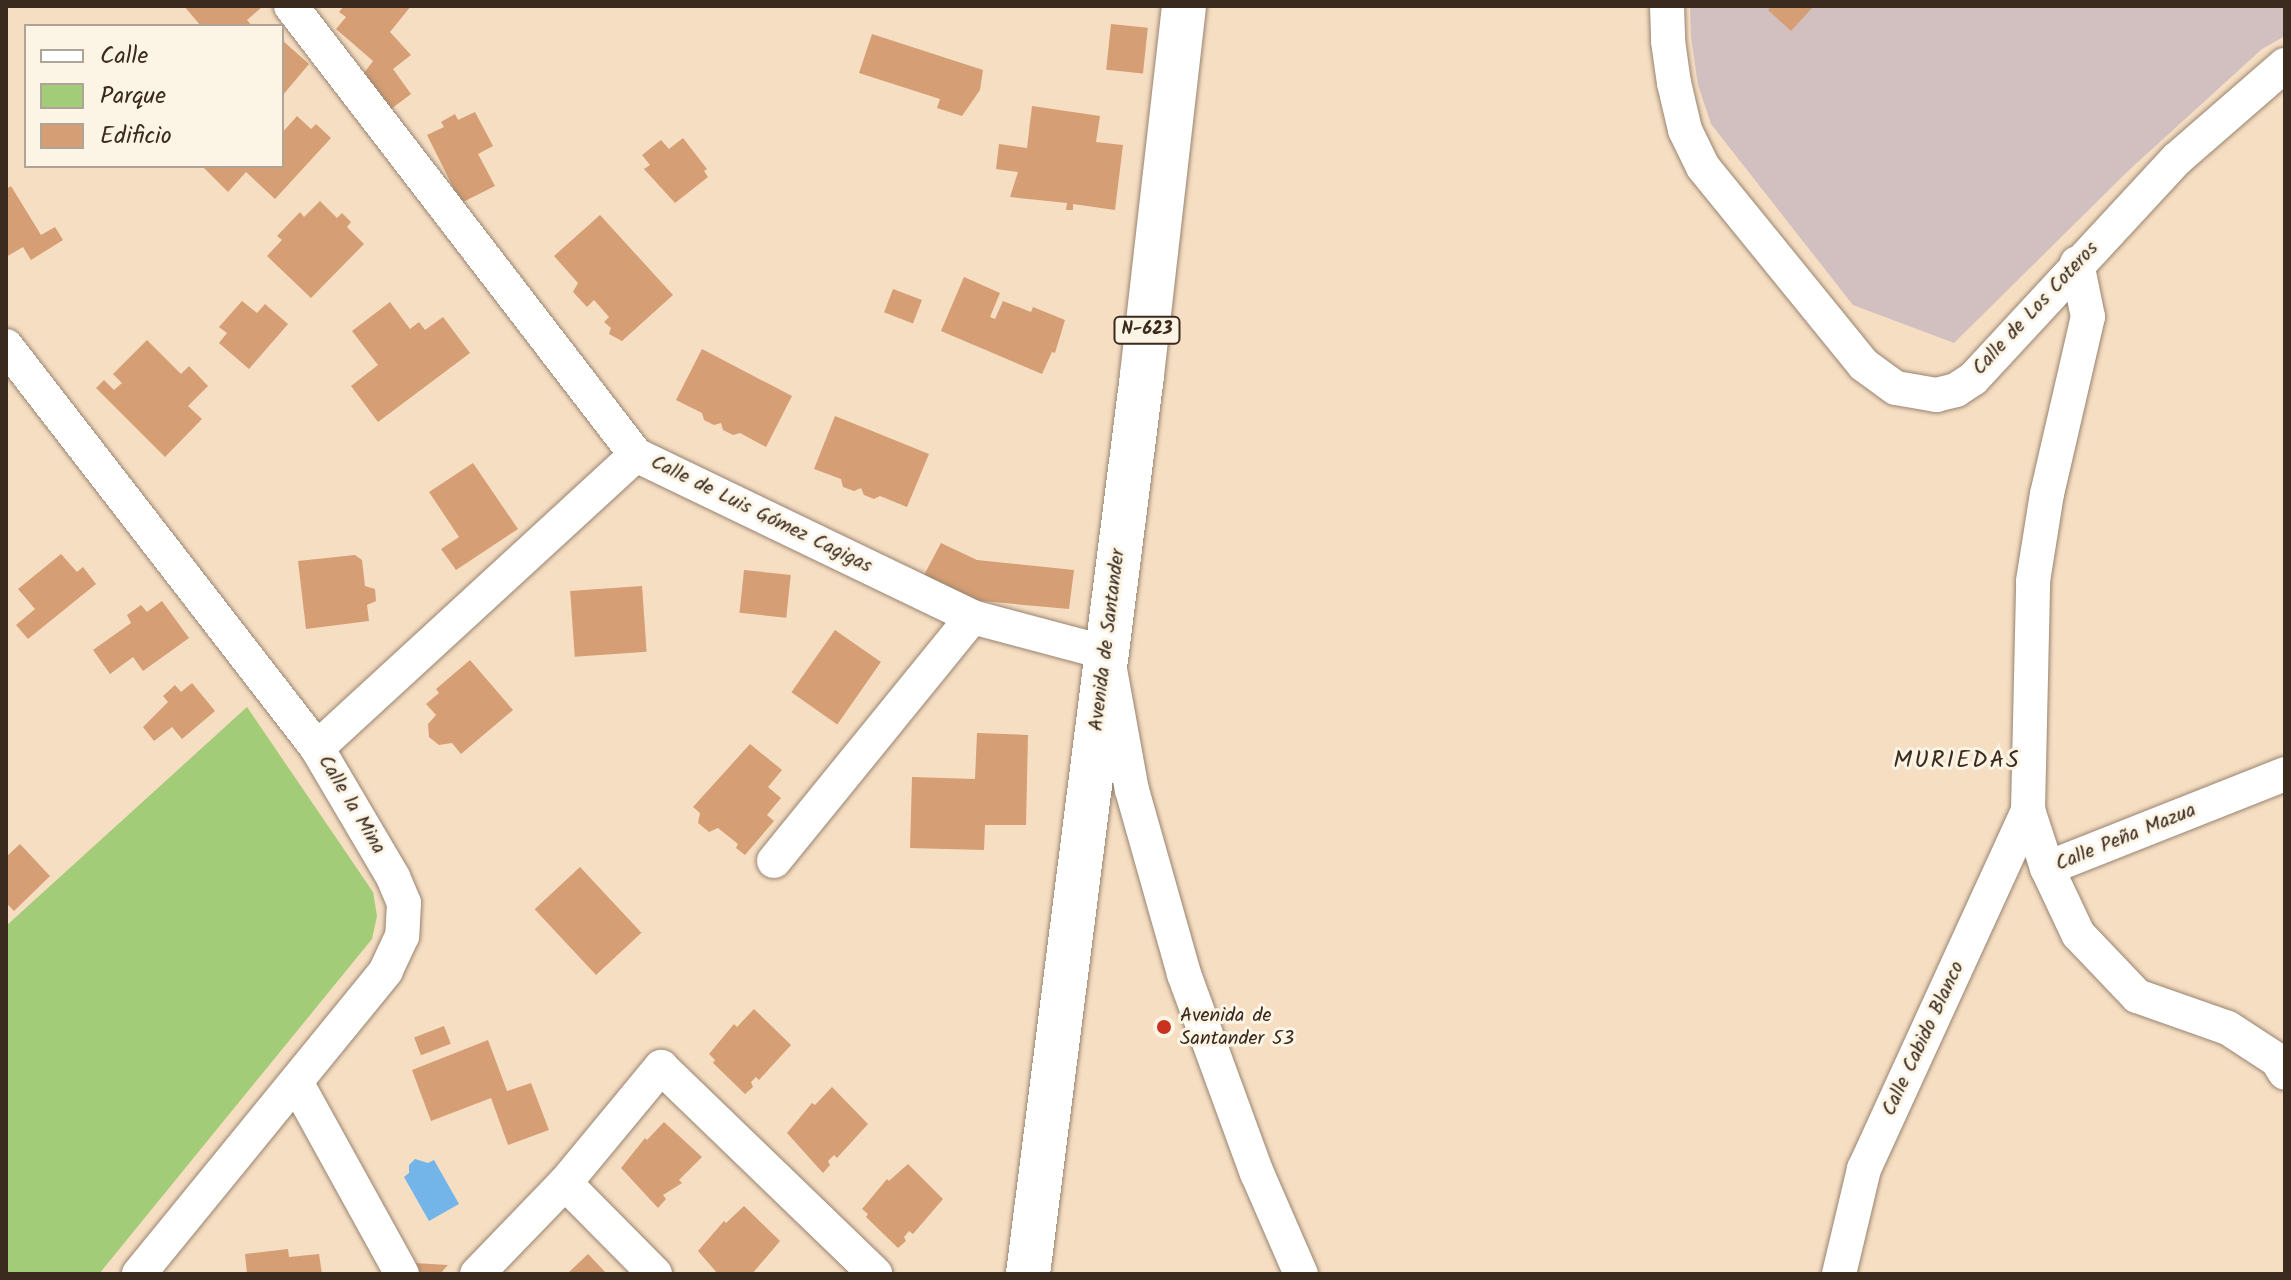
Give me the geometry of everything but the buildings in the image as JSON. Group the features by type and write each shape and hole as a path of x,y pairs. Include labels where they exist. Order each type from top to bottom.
{"highway":[{"name":"Avenida de Santander","path":"1028,1274 1110,669 1184,6"}],"street":[{"name":"Calle de Luis Gómez Cagigas","path":"291,6 636,455 972,617 1110,669"},
{"name":"Calle de Los Coteros","path":"1667,6 1674,83 1685,130 1703,167 1864,365 1896,388 1936,395 1956,390 1973,379 2077,263 2178,158 2285,65"},
{"path":"2047,868 2028,810 2033,581 2047,494 2088,317 2077,263"},
{"name":"Calle la Mina","path":"6,346 317,748 393,877 404,903 402,936 386,971 139,1274"},
{"path":"317,748 636,455"},
{"path":"774,861 972,617"},
{"path":"1110,669 1132,790 1184,974 1257,1173 1301,1274"},
{"name":"Calle Peña Mazua","path":"2285,774 2047,868 2078,934 2137,996 2228,1028 2277,1060 2285,1073"},
{"name":"Calle Cabido Blanco","path":"1839,1274 1864,1169 2028,810"},
{"path":"477,1274 565,1183 661,1067 875,1274"},
{"path":"296,1082 402,1274"},
{"path":"565,1183 655,1274"}],"shaded area":[{"path":"1690,6 2285,6 2285,36 2262,49 2128,171 1954,343 1853,305 1711,124 1698,85"}],"green space":[{"path":"247,707 373,892 377,916 372,939 99,1274 6,1274 6,926"}],"water":[{"path":"415,1159 428,1163 434,1160 459,1204 429,1221 404,1177"}],"place":[{"name":"Avenida de Santander 53","path":"1164,1027"}],"district":[{"name":"MURIEDAS","path":"1957,761"}]}
